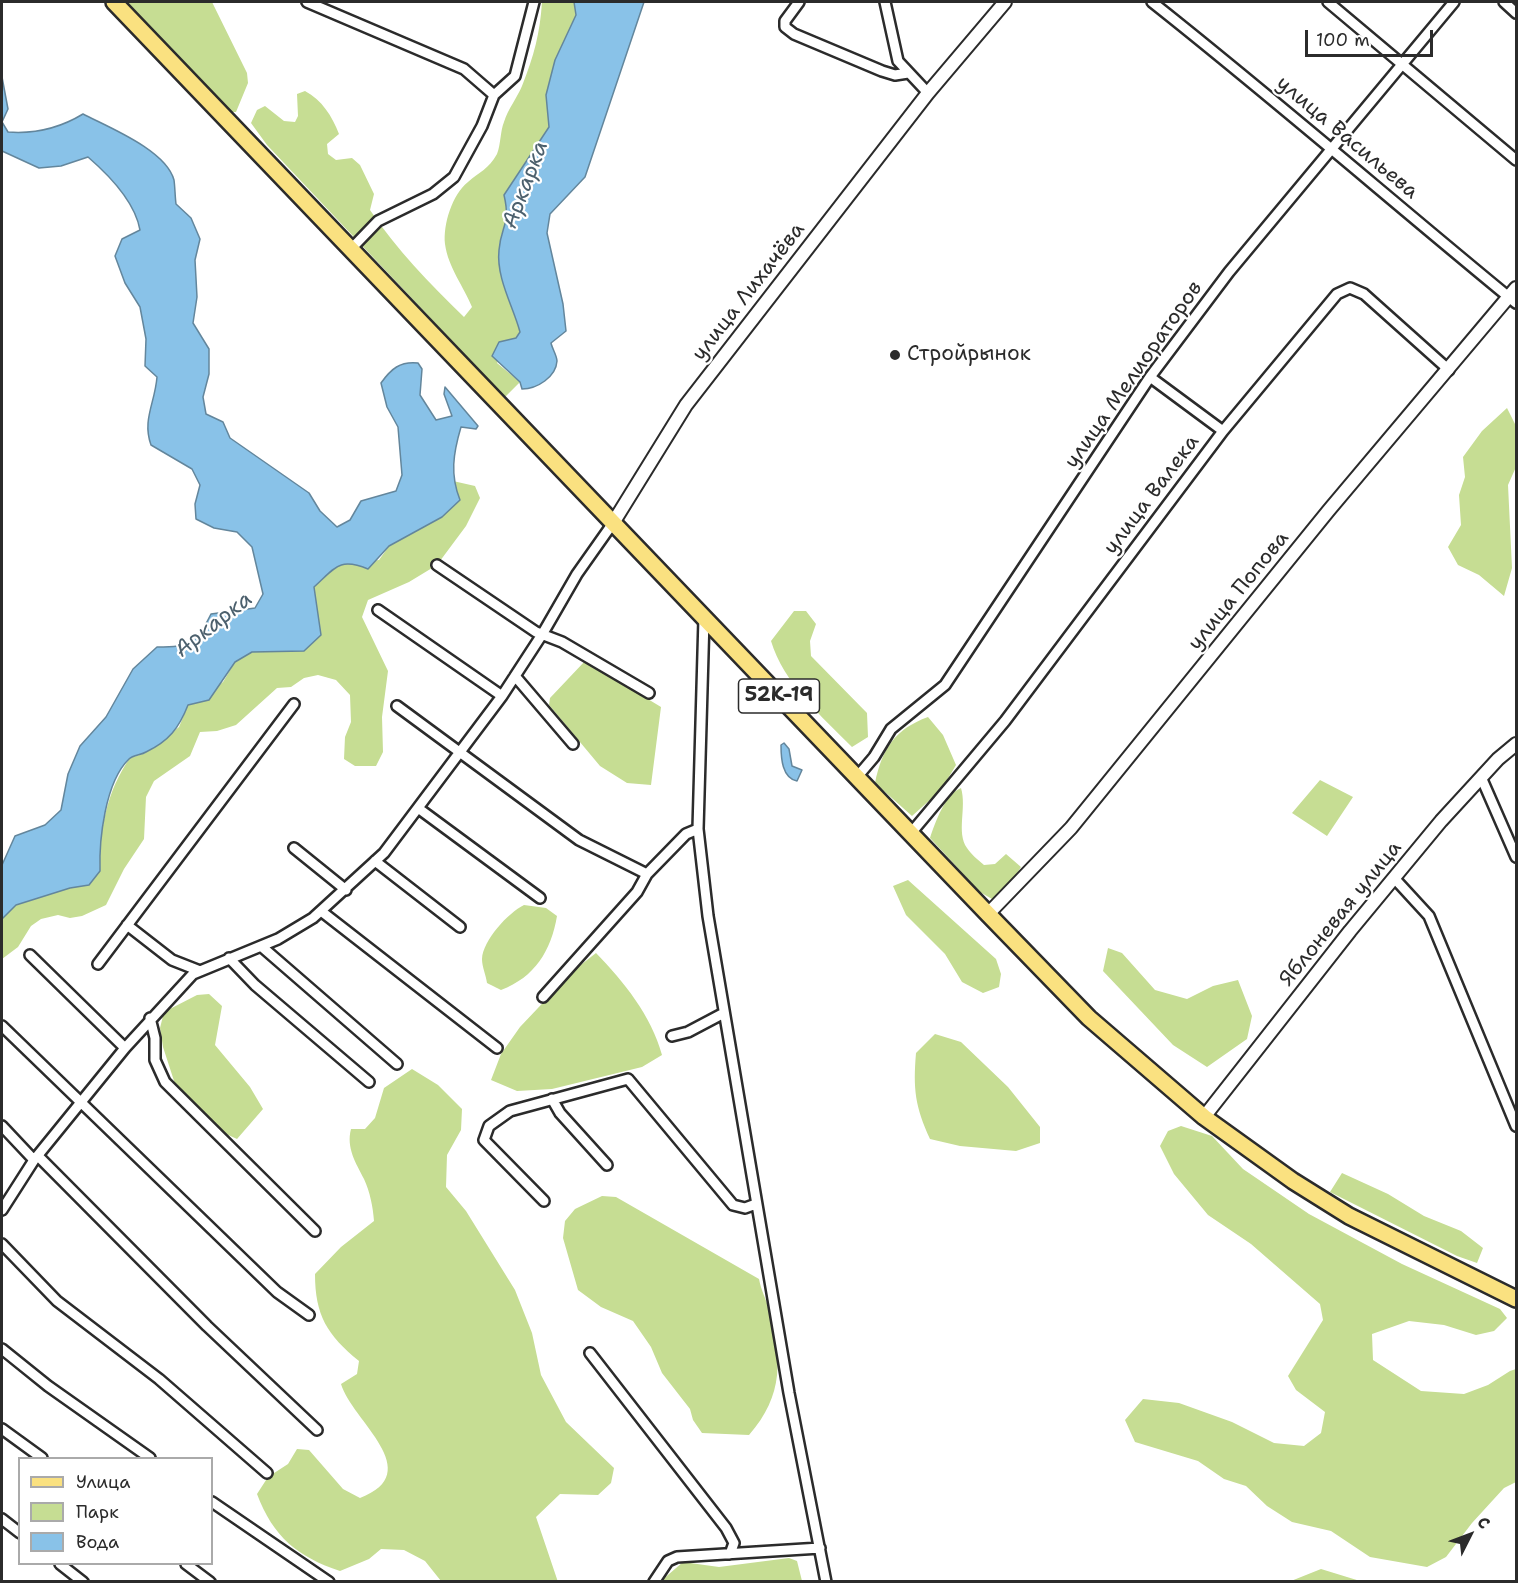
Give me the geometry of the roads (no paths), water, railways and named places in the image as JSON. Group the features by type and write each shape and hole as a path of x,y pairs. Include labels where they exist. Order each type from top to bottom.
{"main road":[{"name":"52К-19","path":"114,2 988,915 1115,1043 1204,1117 1329,1204 1516,1299"}],"street":[{"path":"307,2 464,69 494,95"},
{"path":"351,249 378,221 444,188 454,177 477,136 494,95 515,76 534,2"},
{"path":"800,2 785,21 785,27 795,34 882,71 895,75 908,73"},
{"path":"885,2 898,61 928,93"},
{"name":"улица Лихачёва","path":"613,523 686,405 928,93 1005,2"},
{"name":"улица Васильева","path":"1152,2 1280,103 1331,150 1514,296"},
{"path":"1328,2 1516,160"},
{"name":"улица Мелиораторов","path":"857,777 874,757 891,729 945,685 1150,377 1229,272 1454,2"},
{"path":"1504,2 1516,14"},
{"name":"улица Валека","path":"911,833 1005,721 1223,431 1337,294 1350,288 1364,294 1449,370"},
{"name":"улица Попова","path":"988,915 1071,828 1329,510 1514,296"},
{"path":"1150,377 1223,431"},
{"path":"2,1210 36,1158 150,1018 179,988 200,971 278,939 321,911 375,861 502,696 543,633 577,574 613,523"},
{"path":"437,565 536,632 543,633 601,663 649,693"},
{"path":"378,610 502,696"},
{"path":"704,618 698,829 724,1012 756,1204 789,1393 826,1581"},
{"path":"515,676 573,744"},
{"path":"98,964 294,704"},
{"path":"397,706 579,840 647,874"},
{"name":"Яблоневая улица","path":"1204,1117 1350,931 1481,777 1516,744"},
{"path":"1481,777 1516,857"},
{"path":"418,808 540,898"},
{"path":"543,997 637,892 647,874 686,834 698,829"},
{"path":"294,848 346,890"},
{"path":"375,861 460,927"},
{"path":"1395,879 1429,916 1516,1126"},
{"path":"321,911 498,1048"},
{"path":"127,925 172,960 200,971"},
{"path":"261,946 397,1064"},
{"path":"30,955 126,1048"},
{"path":"229,958 255,986 369,1082"},
{"path":"672,1036 688,1032 724,1012"},
{"path":"150,1018 155,1038 155,1060 165,1082 315,1231"},
{"path":"2,1026 278,1292 309,1315"},
{"path":"544,1200 484,1140 489,1126 510,1111 628,1079 733,1205 745,1208 756,1204"},
{"path":"552,1099 560,1113 608,1166"},
{"path":"2,1126 316,1430"},
{"path":"2,1244 57,1301 159,1379 267,1473"},
{"path":"2,1349 48,1386 149,1457"},
{"path":"590,1353 726,1528 734,1543 730,1554"},
{"path":"2,1430 41,1457"},
{"path":"213,1503 329,1581"},
{"path":"2,1519 18,1531"},
{"path":"654,1581 668,1562 677,1557 820,1548"},
{"path":"63,1565 83,1581"},
{"path":"189,1565 210,1581"}],"water":[{"name":"Аркарка","path":"574,2 644,2 585,177 550,214 547,233 563,304 566,331 551,343 557,361 553,372 545,381 534,387 522,389 520,382 492,356 499,342 516,338 520,332 500,271 499,250 506,219 504,195 549,127 546,95 555,60 576,15"},
{"path":"2,77 8,109 2,122"},
{"name":"Аркарка","path":"83,114 135,141 160,159 169,169 174,180 176,204 191,218 200,239 195,260 197,297 193,323 209,349 209,374 203,397 206,414 223,422 230,438 309,493 320,511 337,527 350,520 361,501 396,491 402,475 398,427 387,407 381,383 396,367 406,363 418,363 422,369 420,395 436,420 452,416 444,394 445,387 478,426 476,429 461,427 458,437 454,473 460,500 442,517 389,546 368,569 350,564 338,566 314,587 321,635 304,651 252,652 235,662 209,700 188,705 177,727 167,738 154,748 129,759 121,769 109,796 102,828 100,871 89,885 70,888 16,905 2,919 2,865 15,836 45,825 61,810 68,774 80,746 106,717 133,669 157,647 178,646 191,642 201,632 211,614 255,608 263,594 252,547 237,532 214,528 196,519 195,504 200,485 192,469 151,445 148,419 157,377 145,366 146,339 140,307 125,283 115,256 122,239 140,230 133,209 113,181 88,157 61,166 39,168 2,151 2,122 8,132 27,132 47,129"},
{"path":"784,743 789,749 792,766 802,770 797,781 788,776 783,767 781,745"}],"place":[{"name":"Стройрынок","path":"895,355"}]}
